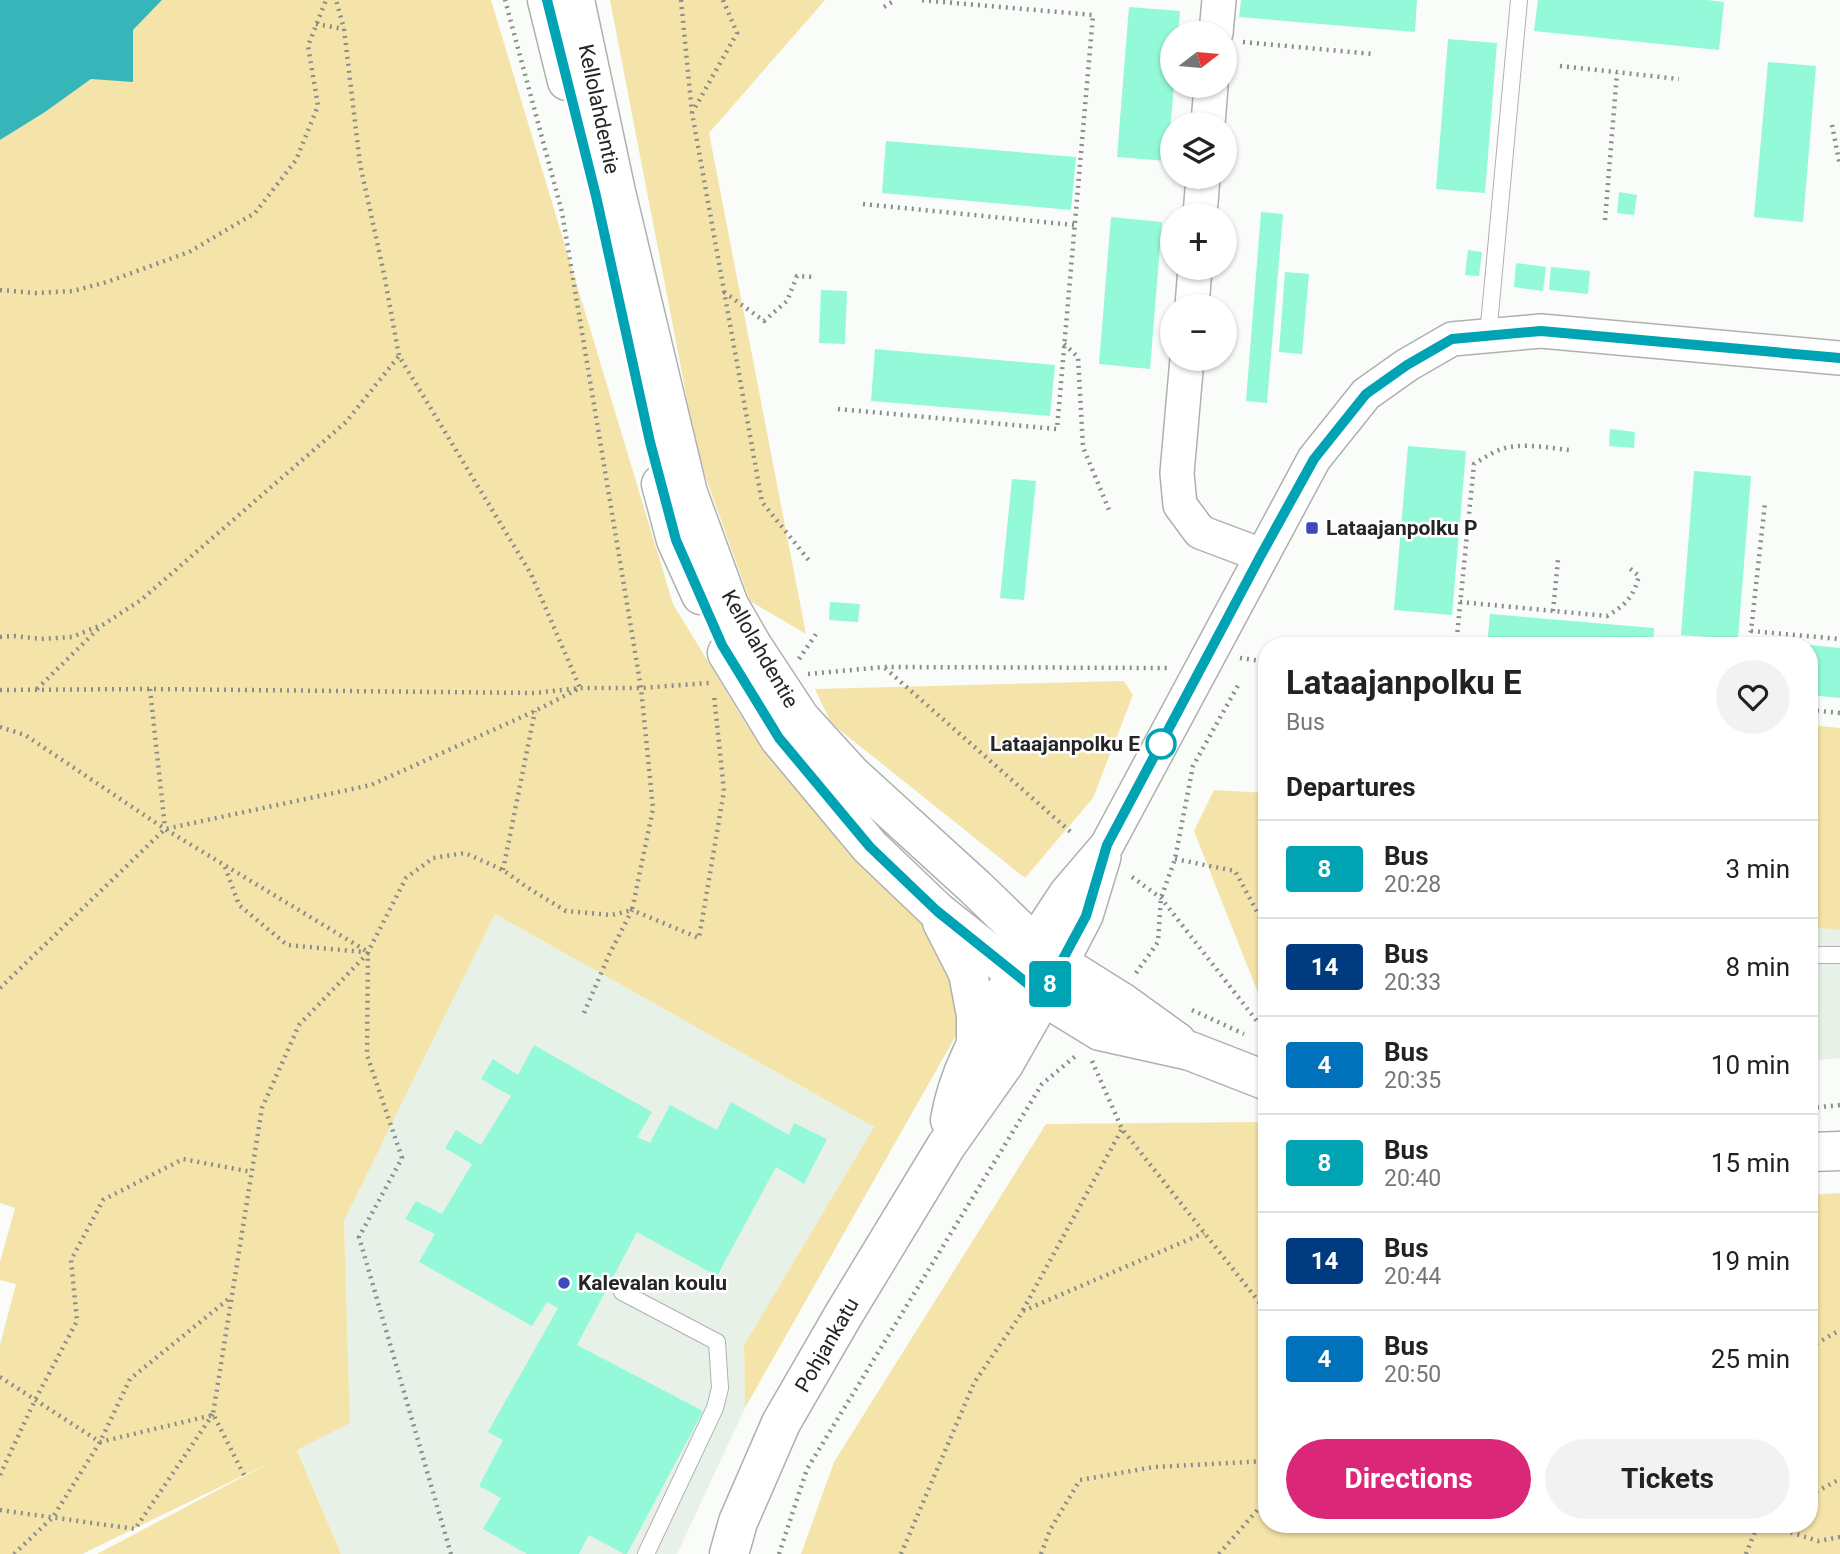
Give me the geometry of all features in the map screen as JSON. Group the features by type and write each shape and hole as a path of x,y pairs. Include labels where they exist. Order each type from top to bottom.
{"main road":[{"name":"Kellolahdentie","path":"547,0 596,196 650,442 676,540 722,645 779,738 870,847 937,911 1038,969"},
{"name":"Kellolahdentie","path":"575,0 619,205 688,493 729,605 752,645 800,718 852,775 1038,969 1102,1026 1190,1051 1258,1077"},
{"path":"937,911 968,974 976,1016 976,1042"},
{"name":"Pohjankatu","path":"946,1146 953,1106 976,1042 1038,969"},
{"name":"Pohjankatu","path":"729,1554 738,1522 781,1423 946,1146 1004,1064 1038,969"},
{"path":"1818,1152 1840,1151"}],"street":[{"path":"1219,0 1224,21"},
{"path":"1038,969 1066,894 1107,845 1314,459 1366,394 1407,365 1452,339 1541,331 1840,358"},
{"path":"1186,371 1177,473 1180,505 1200,532 1261,555"}],"lane":[{"path":"1488,336 1519,0"},
{"path":"1818,955 1840,955"},
{"path":"622,1292 717,1342 720,1388 715,1408 646,1554"}],"path":[{"path":"0,290 35,293 73,291 107,282 189,252 255,213 296,160 318,106 307,46 326,0"},
{"path":"337,0 344,29 360,164 399,356 531,573 580,688"},
{"path":"505,0 562,212 641,688 653,808 632,910 584,1013"},
{"path":"681,0 692,114 762,502 811,563"},
{"path":"692,114 737,33 723,0"},
{"path":"884,7 895,0"},
{"path":"838,409 1057,429 1093,15 920,0"},
{"path":"316,24 344,29"},
{"path":"1237,38 1374,54"},
{"path":"1560,66 1679,79"},
{"path":"1605,220 1617,73"},
{"path":"1832,125 1840,166"},
{"path":"863,204 1074,225"},
{"path":"724,292 764,320 787,301 797,276 815,277"},
{"path":"1064,344 1078,357 1083,447 1109,510"},
{"path":"0,637 72,637 104,624 141,600 346,422 399,356"},
{"path":"1457,637 1474,464 1505,448 1522,446 1569,450"},
{"path":"1749,637 1765,503"},
{"path":"1553,611 1558,560"},
{"path":"1461,602 1607,616 1622,607 1635,592 1639,576 1627,565"},
{"path":"37,690 104,624"},
{"path":"1751,631 1818,637"},
{"path":"1818,637 1840,639"},
{"path":"884,667 1073,834"},
{"path":"800,675 884,667 1176,668"},
{"path":"779,1554 807,1469 1042,1084 1102,1026 1158,942 1161,898 1174,859 1193,766 1240,682"},
{"path":"0,690 534,693 580,688 641,688 712,683 724,791 699,938 632,910 612,915 566,911 503,870 465,853 433,858 406,878 368,953 299,1025 262,1108 214,1415 135,1528 0,1510"},
{"path":"0,988 165,829 371,785 580,688"},
{"path":"150,689 165,829"},
{"path":"503,870 535,711"},
{"path":"1818,711 1840,713"},
{"path":"0,727 25,735 165,829 368,953"},
{"path":"1174,859 1235,871 1258,913"},
{"path":"225,865 239,905 287,945 368,953"},
{"path":"1132,877 1161,898 1258,1022"},
{"path":"368,953 367,1055 402,1158 359,1237 451,1554"},
{"path":"1180,1004 1255,1039"},
{"path":"1102,1026 1122,1129 1258,1301"},
{"path":"1818,1107 1840,1105"},
{"path":"901,1554 974,1383 1023,1311 1122,1129"},
{"path":"0,1475 35,1400 77,1321 71,1260 103,1200 183,1159 252,1172"},
{"path":"1023,1311 1204,1233"},
{"path":"14,1554 53,1517 100,1442 130,1379 232,1296"},
{"path":"1818,1342 1840,1330"},
{"path":"0,1377 100,1442 214,1415"},
{"path":"214,1415 244,1475"},
{"path":"1041,1554 1050,1530 1080,1480 1154,1467 1258,1461"},
{"path":"1818,1491 1840,1479"},
{"path":"1219,1554 1258,1509"},
{"path":"1746,1554 1754,1533"},
{"path":"1793,1533 1818,1541 1840,1537"}],"shaded area":[{"path":"162,0 491,0 673,604 747,726 848,853 953,954 963,1023 745,1408 744,1345 874,1127 495,914 344,1221 350,1423 297,1450 341,1554 97,1554 267,1464 82,1554 0,1554 0,1345 16,1284 0,1280 0,1262 15,1208 0,1203 0,140 91,79"},
{"path":"610,0 825,0 709,133 806,634 750,601 698,456"},
{"path":"1124,681 1133,695 1093,798 1025,878 831,723 815,689"},
{"path":"1818,726 1840,728 1840,930 1818,928"},
{"path":"1214,790 1258,792 1258,993 1194,831"},
{"name":"Kalevalan koulu","path":"495,914 874,1127 744,1345 745,1408 677,1554 341,1554 297,1449 350,1423 344,1221"},
{"path":"1818,928 1840,930 1840,1058 1818,1060"},
{"path":"1258,1123 1258,1533 1818,1533 1818,1194 1840,1193 1840,1554 801,1554 834,1462 1046,1124"}],"water":[{"path":"0,0 162,0 133,30 133,82 91,79 0,140"}],"building":[{"path":"1241,0 1417,0 1415,32 1239,17"},
{"path":"1538,0 1724,2 1719,50 1534,31"},
{"path":"1129,7 1180,11 1179,21 1160,21 1160,98 1173,98 1172,112 1160,112 1160,160 1117,157"},
{"path":"1448,39 1497,43 1485,193 1436,189"},
{"path":"1768,62 1816,66 1803,222 1754,217"},
{"path":"886,141 1076,157 1071,210 882,193"},
{"path":"1619,192 1637,195 1634,215 1617,213"},
{"path":"1261,212 1283,214 1267,403 1246,401"},
{"path":"1111,217 1160,222 1150,369 1099,364"},
{"path":"1468,250 1482,252 1479,276 1465,275"},
{"path":"1516,263 1546,267 1543,291 1514,287"},
{"path":"1551,267 1590,271 1588,294 1549,290"},
{"path":"1285,272 1309,274 1302,354 1279,352"},
{"path":"821,290 847,291 845,344 819,343"},
{"path":"875,349 1055,365 1050,416 871,401"},
{"path":"1610,429 1635,432 1634,448 1609,446"},
{"path":"1408,446 1466,451 1452,615 1394,610"},
{"path":"1694,471 1751,476 1738,637 1681,635"},
{"path":"1012,479 1036,481 1024,600 1000,598"},
{"path":"830,602 860,604 858,622 829,620"},
{"path":"1490,614 1654,628 1654,637 1488,637"},
{"path":"1818,646 1840,648 1840,698 1818,696"},
{"path":"534,1045 652,1112 637,1137 650,1143 670,1105 717,1130 731,1102 789,1135 794,1123 827,1139 804,1184 776,1167 717,1276 637,1232 577,1345 703,1411 627,1554 589,1535 579,1554 527,1554 483,1529 501,1498 479,1486 503,1440 488,1432 558,1308 547,1302 532,1326 419,1262 435,1234 405,1219 416,1201 442,1214 472,1164 445,1148 456,1130 481,1145 511,1096 481,1079 493,1059 518,1075"}],"bus line":[{"name":"8","path":"547,0 596,196 650,442 676,540 722,645 779,738 870,847 937,911 1043,996 1086,916 1107,845 1261,555 1314,459 1366,394 1407,365 1452,339 1541,331 1840,358"}],"place":[{"name":"Lataajanpolku P","path":"1312,528"},
{"name":"Lataajanpolku E","path":"1161,744"},
{"name":"Kalevalan koulu","path":"564,1283"}]}
